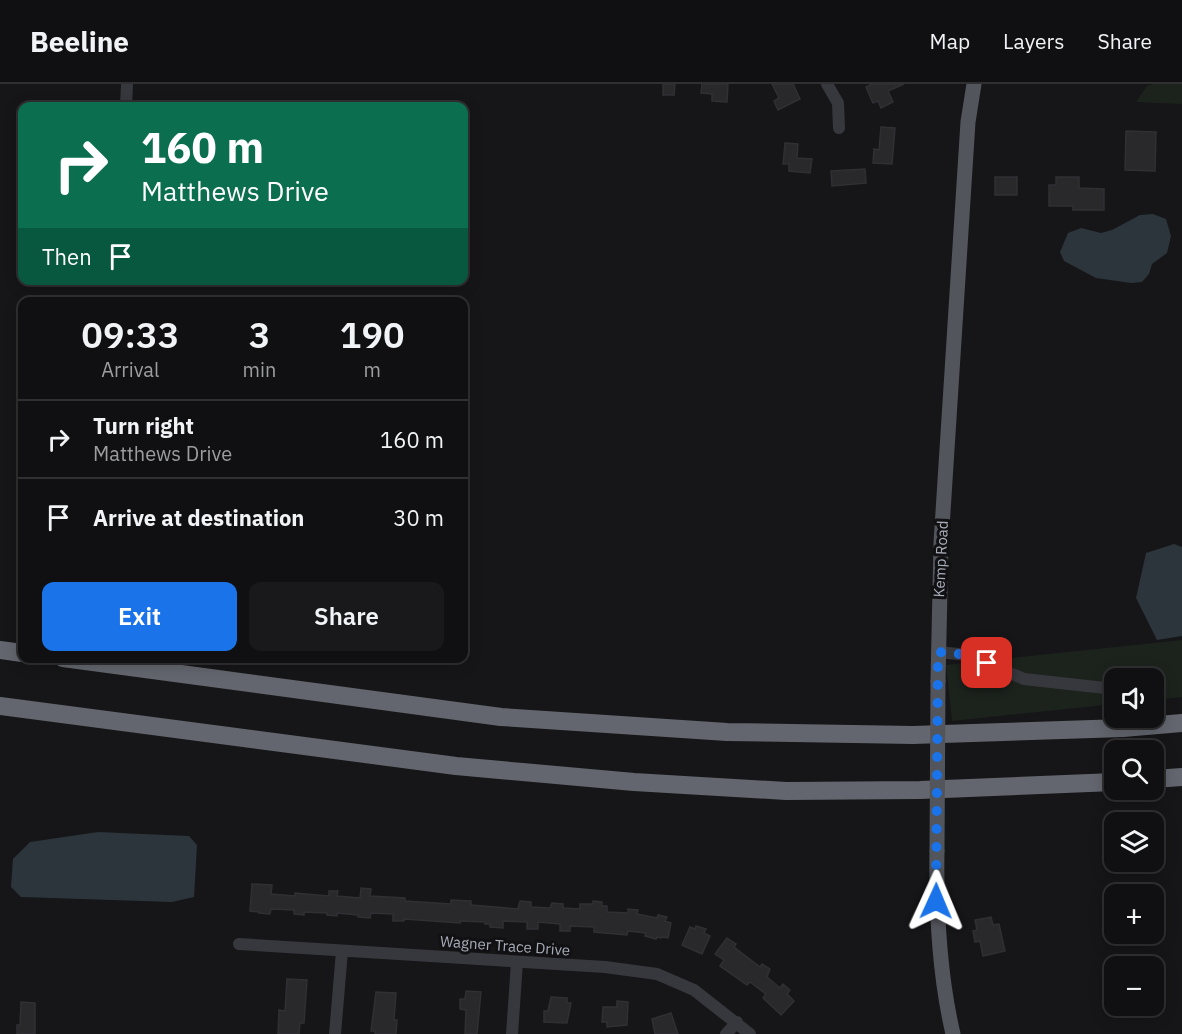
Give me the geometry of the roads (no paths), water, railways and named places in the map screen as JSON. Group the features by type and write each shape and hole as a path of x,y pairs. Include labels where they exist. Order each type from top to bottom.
{"highway":[{"path":"0,650 18,652"},
{"path":"100,663 501,717 727,732 913,735 1123,728 1182,723"},
{"path":"0,706 456,766 634,782 786,791 920,790 1104,782"},
{"path":"1164,778 1182,777"}],"main road":[{"name":"Kemp Road","path":"954,1034 941,959 936,901 938,601 968,122 974,84"}],"street":[{"path":"126,102 127,84"},
{"path":"827,84 838,103 839,128"},
{"path":"938,652 968,655 1024,679 1104,688"},
{"name":"Wagner Trace Drive","path":"239,944 605,967 657,974 694,990 750,1034"},
{"path":"335,1034 342,951"},
{"path":"513,1034 517,962"},
{"path":"726,1034 737,1022"}]}
